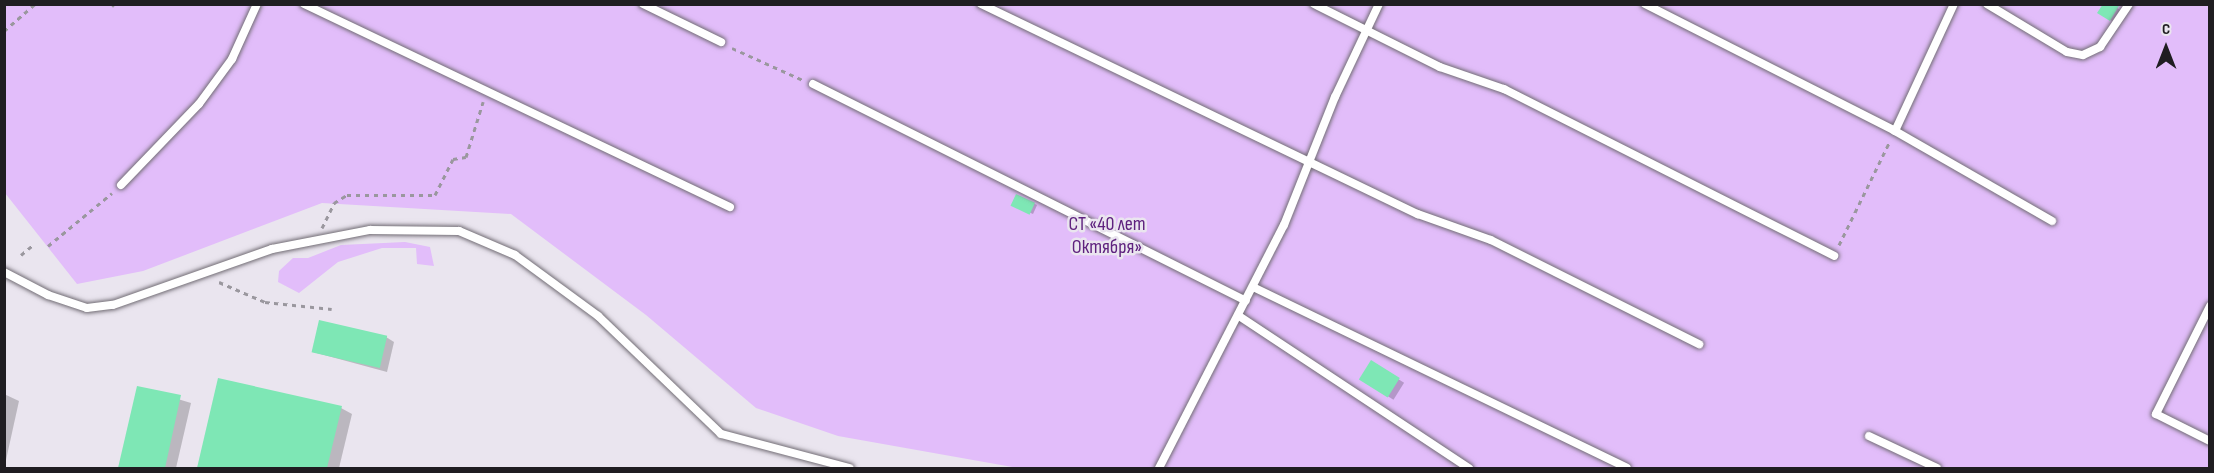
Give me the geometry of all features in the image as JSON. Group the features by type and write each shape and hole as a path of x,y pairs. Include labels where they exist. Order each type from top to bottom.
{"lane":[{"path":"121,185 199,104 232,59 257,4"},
{"path":"304,4 730,207"},
{"path":"643,4 721,42"},
{"path":"981,4 1418,214 1491,240 1699,344"},
{"path":"1314,4 1440,66 1504,89 1834,256"},
{"path":"1159,468 1253,287 1310,162 1335,97 1379,4"},
{"path":"1645,4 1895,131 2052,221"},
{"path":"1895,131 1954,4"},
{"path":"1987,4 2067,52 2084,55 2100,47 2129,4"},
{"path":"813,84 1246,301"},
{"path":"4,272 48,295 87,308 113,305 198,273 272,249 370,230 459,231 506,251 598,316 721,434 850,468"},
{"path":"1253,287 1627,468"},
{"path":"2210,306 2156,414 2210,441"},
{"path":"1239,316 1469,468"},
{"path":"1869,436 1937,468"}],"path":[{"path":"4,31 35,4"},
{"path":"746,54 813,84"},
{"path":"316,241 334,203 347,195 435,195 453,159 466,158 487,91"},
{"path":"1834,256 1895,131"},
{"path":"48,246 121,185"},
{"path":"21,255 34,244"},
{"path":"198,273 265,302 332,309"}],"green space":[{"name":"СТ «40 лет Октября»","path":"4,5 2209,5 2209,468 1018,468 838,436 756,408 646,315 511,214 322,203 143,271 77,284 5,193"},
{"path":"405,242 430,247 434,266 417,264 416,248 382,248 338,262 299,293 278,282 279,271 293,258 308,258 341,245"}],"building":[{"path":"2103,4 2120,4 2110,21 2097,13"},
{"path":"1016,194 1035,203 1030,215 1011,206"},
{"path":"319,320 387,336 380,368 312,352"},
{"path":"1371,360 1400,378 1388,398 1359,380"},
{"path":"218,378 342,406 327,468 197,468"},
{"path":"137,386 181,395 165,468 118,468"}]}
